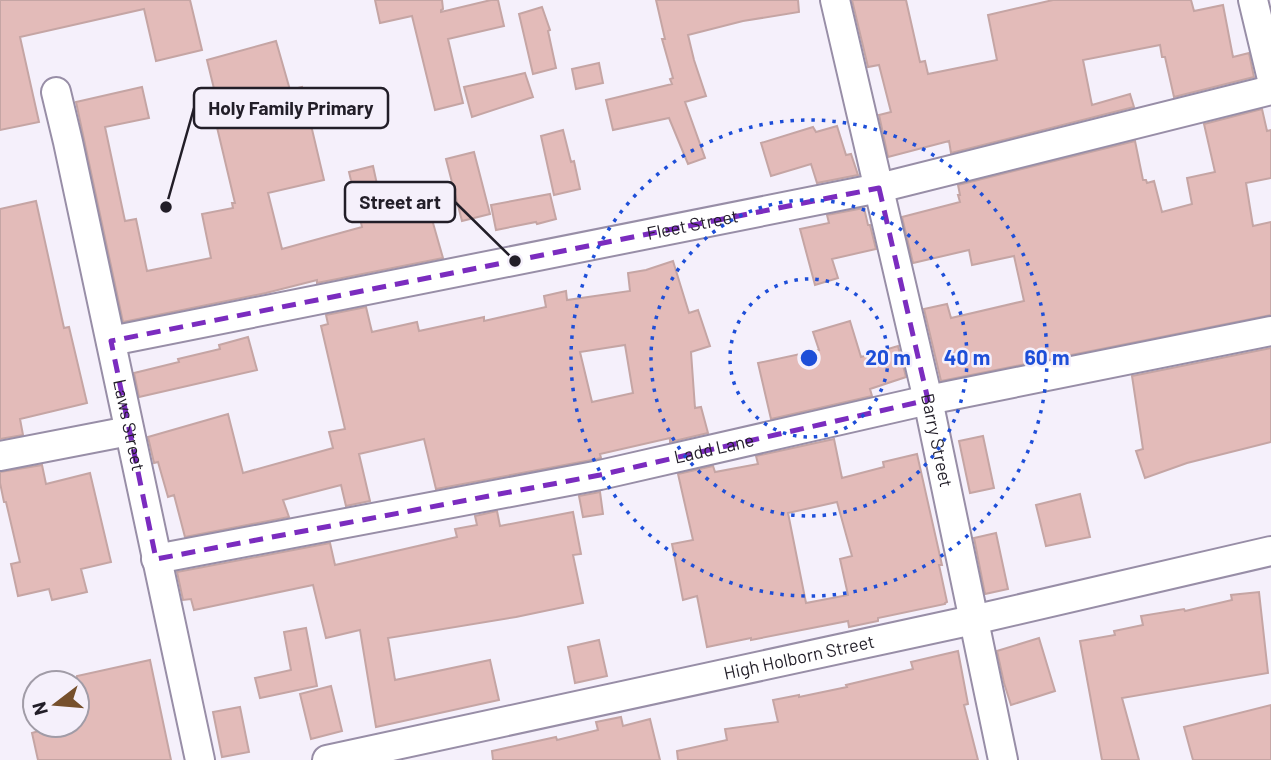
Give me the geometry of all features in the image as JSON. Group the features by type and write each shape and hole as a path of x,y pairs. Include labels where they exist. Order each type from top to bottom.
{"street":[{"name":"Barry Street","path":"835,0 928,400 1003,760"},
{"path":"1253,0 1271,75"},
{"name":"Fleet Street","path":"111,341 879,188 1271,90"},
{"name":"Laws Street","path":"56,92 200,760"},
{"name":"Ladd Lane","path":"156,559 600,475 928,400 1271,331"},
{"path":"0,456 129,431"},
{"name":"High Holborn Street","path":"327,760 973,620 1271,551"}],"highlighted area":[{"path":"879,188 928,400 600,475 156,559 111,341"}],"building":[{"path":"0,0 190,0 202,50 156,61 144,9 20,37 39,122 0,130"},
{"path":"375,0 442,0 441,12 498,0 504,26 448,39 463,103 435,110 412,16 380,23"},
{"path":"656,0 798,0 799,12 743,21 688,35 706,96 685,102 705,158 688,164 669,118 613,130 606,100 672,84 670,79 673,78 662,39 665,39"},
{"path":"852,0 906,0 920,62 925,61 928,74 997,60 988,15 1053,0 1191,0 1194,11 1223,5 1233,57 1249,53 1254,77 1174,97 1160,45 1083,60 1092,105 1130,94 1134,107 951,153 949,141 888,157 879,115 891,112 879,65 868,67"},
{"path":"542,7 550,30 548,31 556,68 533,74 519,14"},
{"path":"276,41 290,90 302,87 324,180 268,193 282,249 362,227 349,172 373,166 385,221 429,209 443,258 317,283 317,280 123,322 76,102 142,87 149,118 105,127 125,221 136,219 147,271 211,258 202,214 233,208 232,203 235,203 211,102 217,101 207,60"},
{"path":"599,63 603,83 576,89 572,69"},
{"path":"525,73 533,97 472,117 464,87"},
{"path":"1262,109 1267,131 1271,130 1271,178 1246,183 1253,226 1271,222 1271,315 941,381 924,309 947,304 951,318 1024,301 1014,256 972,265 969,250 913,263 902,217 960,202 958,185 1135,141 1143,180 1147,183 1154,181 1162,212 1192,204 1187,178 1215,172 1204,124"},
{"path":"837,126 846,155 851,154 858,175 817,183 811,164 771,176 761,143 813,127 816,132"},
{"path":"563,130 580,189 554,195 541,136"},
{"path":"474,152 490,214 462,221 446,159"},
{"path":"550,194 556,219 496,230 491,205"},
{"path":"36,201 64,328 69,327 87,403 20,419 23,435 0,439 0,209"},
{"path":"864,208 876,249 832,259 838,278 815,285 800,229 829,223 827,215"},
{"path":"673,261 689,313 698,310 710,346 691,352 695,408 701,407 708,433 670,442 670,438 600,454 601,458 597,459 436,489 424,439 359,454 370,501 346,506 341,485 283,500 289,517 185,537 174,495 168,497 158,462 154,463 148,437 228,414 243,473 333,448 329,432 345,429 321,326 328,324 326,315 366,307 372,332 417,322 419,331 484,317 484,321 546,307 544,296 566,291 567,300 630,291 628,273","holes":["625,345 633,393 592,402 580,352"]},
{"path":"850,321 861,357 898,346 906,377 870,389 872,396 771,419 758,363 819,350 813,332"},
{"path":"248,337 257,370 139,397 134,373 179,362 178,359 220,349 219,345"},
{"path":"1271,348 1271,442 1187,463 1145,478 1136,451 1143,449 1132,376"},
{"path":"983,436 994,488 970,493 959,441"},
{"path":"834,439 842,478 884,467 883,462 917,454 942,565 939,565 947,602 849,627 848,621 707,647 697,596 683,600 672,544 693,540 678,474 713,466 715,472 758,464 756,456","holes":["837,502 852,556 840,559 848,595 806,603 788,513"]},
{"path":"42,465 46,484 90,473 111,562 81,569 87,592 52,600 49,589 18,596 11,564 20,562 0,483 0,472"},
{"path":"600,492 603,514 583,517 579,496"},
{"path":"1080,494 1090,537 1046,546 1036,505"},
{"path":"497,511 500,526 573,512 581,554 573,555 583,603 388,638 395,680 490,660 499,700 376,727 360,630 326,638 313,585 194,610 191,599 183,600 177,572 330,543 335,565 457,537 455,529 477,525 475,516"},
{"path":"996,533 1008,589 985,594 974,538"},
{"path":"1259,592 1268,673 1122,698 1139,760 1102,760 1080,641 1115,635 1114,631 1143,625 1141,616 1184,609 1185,611 1232,600 1231,595"},
{"path":"306,628 317,686 260,698 255,678 291,670 284,632"},
{"path":"1039,638 1055,691 1011,705 997,651"},
{"path":"599,640 607,676 575,683 568,647"},
{"path":"958,651 968,704 964,705 978,760 678,760 677,751 727,740 725,729 778,722 773,700 847,687 846,685 913,669 911,662"},
{"path":"150,660 171,760 38,760 33,739 91,739 91,673"},
{"path":"331,686 342,731 311,739 300,694"},
{"path":"1271,705 1271,760 1193,760 1184,727"},
{"path":"240,707 249,752 222,757 213,712"},
{"path":"621,717 623,726 650,719 660,760 493,760 492,751 598,730 596,722"}],"place":[{"name":"Holy Family Primary","path":"166,207"},
{"name":"Street art","path":"515,261"}]}
